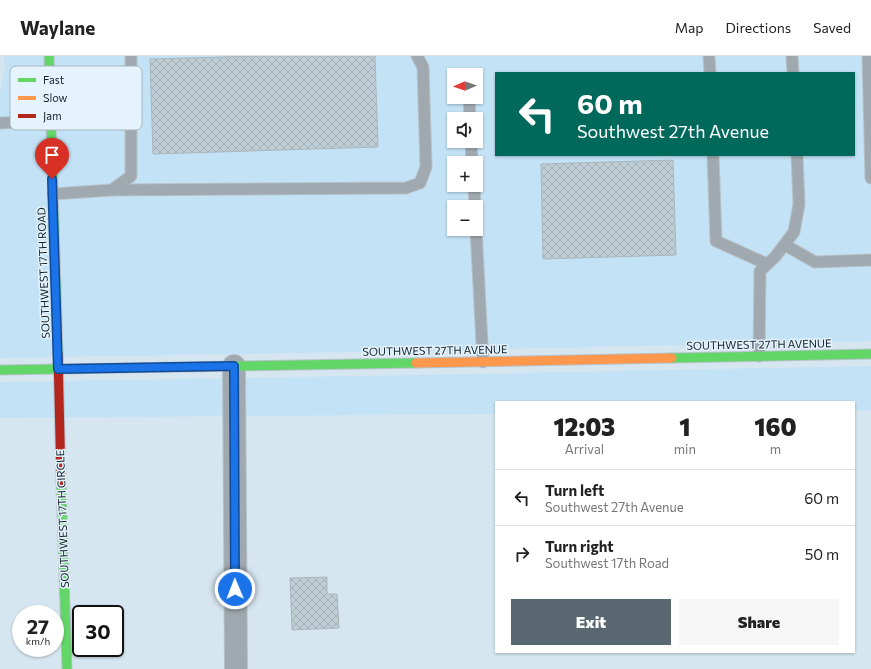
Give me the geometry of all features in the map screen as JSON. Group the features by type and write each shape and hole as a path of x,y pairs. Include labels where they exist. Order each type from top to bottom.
{"main road":[{"name":"SOUTHWEST 17TH ROAD","path":"49,56 49,66"},
{"name":"SOUTHWEST 17TH ROAD","path":"51,130 58,369"},
{"name":"SOUTHWEST 27TH AVENUE","path":"0,370 871,354"},
{"name":"SOUTHWEST 17TH CIRCLE","path":"58,369 67,669"}],"street":[{"path":"234,366 236,669"}],"lane":[{"path":"53,194 112,190 406,188 420,183 426,167 423,67 417,56"},
{"path":"709,56 710,72"},
{"path":"792,56 793,72"},
{"path":"868,56 871,178"},
{"path":"0,124 10,124"},
{"path":"112,190 131,176 131,130"},
{"path":"713,156 716,241 767,264"},
{"path":"759,356 760,271 775,258 794,232 799,204 797,156"},
{"path":"476,236 483,362"},
{"path":"785,245 815,262 871,260"}],"shaded area":[{"path":"4,56 871,56 871,341 0,358 0,93 5,68"},
{"path":"871,366 871,411 855,411 855,401 495,401 495,414 0,418 0,382"}],"building":[{"path":"258,56 375,56 378,147 153,154 150,59"},
{"path":"673,160 676,255 543,259 541,164"},
{"path":"327,577 327,594 337,594 339,628 292,630 290,578"}],"traffic: fast":[{"path":"49,56 49,66"},
{"path":"51,130 58,354"},
{"path":"672,358 871,354"},
{"path":"0,370 416,363"},
{"path":"61,481 67,669"}],"traffic: slow":[{"path":"416,363 672,358"}],"traffic: jam":[{"path":"58,354 61,481"}],"route":[{"path":"52,179 58,369 234,366 235,589"}]}
